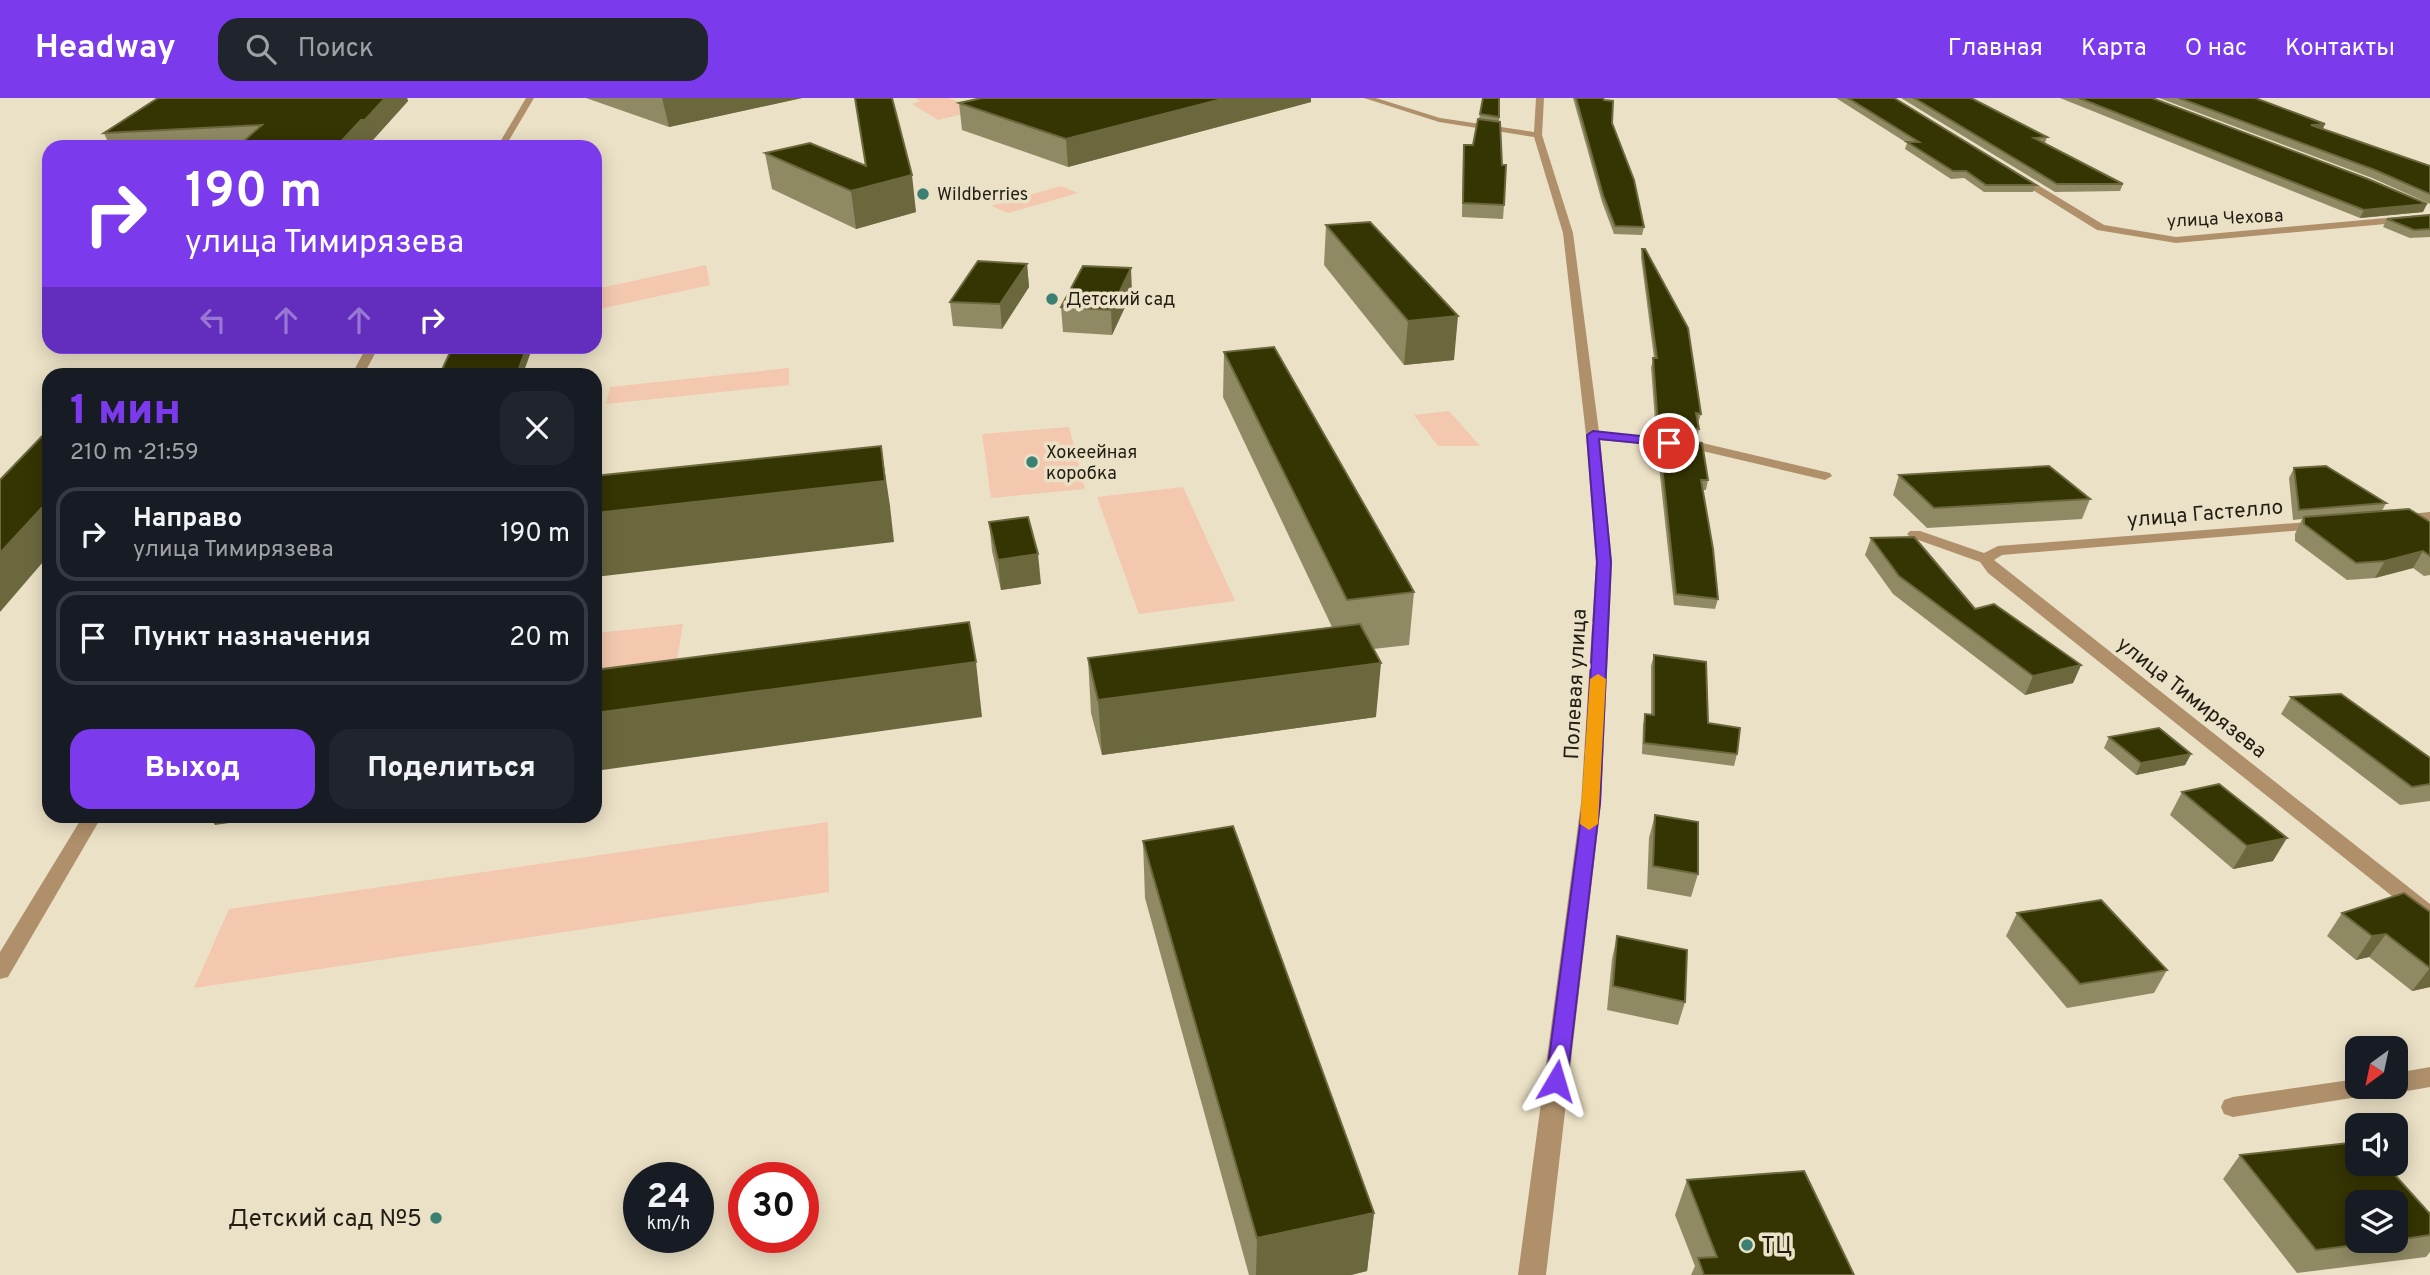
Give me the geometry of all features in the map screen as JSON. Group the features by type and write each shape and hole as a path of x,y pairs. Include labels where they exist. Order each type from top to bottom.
{"street":[{"path":"505,140 530,98"},
{"path":"1368,98 1439,120 1538,135"},
{"name":"Полевая улица","path":"1532,1275 1591,803 1604,562 1593,435 1568,233 1538,135 1540,98"},
{"name":"улица Чехова","path":"2008,171 2101,228 2176,240 2430,218"},
{"path":"1593,435 1694,445 1825,476"},
{"path":"2388,520 2430,516"},
{"name":"улица Гастелло","path":"1985,559 1998,551 2332,524"},
{"name":"улица Тимирязева","path":"1915,534 1985,559 1994,570 2430,915"},
{"path":"0,971 88,823"},
{"path":"2408,1081 2430,1077"},
{"path":"2233,1107 2345,1090"}],"shaded area":[{"path":"915,98 948,98 978,108 938,120 912,104 920,101"},
{"path":"1061,186 1078,193 1008,213 991,206"},
{"path":"706,265 710,285 602,308 602,288"},
{"path":"789,368 789,385 606,404 610,387"},
{"path":"1449,411 1480,446 1438,446 1414,415"},
{"name":"Хокеейная коробка","path":"1069,427 1085,489 991,498 982,434"},
{"path":"1183,487 1235,601 1139,614 1097,497"},
{"path":"683,624 675,670 602,678 602,632"},
{"path":"828,822 829,892 194,988 229,909"}],"building":[{"path":"158,98 385,98 342,140 245,140 262,125 104,133"},
{"path":"855,98 892,98 912,175 851,191 765,153 810,143 866,166"},
{"path":"982,98 1226,98 1066,139 959,103"},
{"path":"1483,98 1499,98 1499,117 1480,114"},
{"path":"1576,98 1603,98 1613,101 1612,123 1634,180 1644,227 1615,226 1603,195"},
{"path":"1848,98 1894,98 2036,185 1986,185 1966,171 1953,171 1907,142 1919,142"},
{"path":"1914,98 1971,98 2047,137 2034,138 2123,184 2057,184"},
{"path":"2079,98 2152,98 2368,179 2427,204 2364,210"},
{"path":"2179,98 2255,98 2325,124 2311,125 2430,166 2430,194 2375,170"},
{"path":"1478,119 1500,122 1502,165 1506,165 1504,205 1463,203 1464,145 1473,145"},
{"path":"2430,215 2430,229 2414,230 2387,219"},
{"path":"1370,222 1458,316 1408,321 1326,225"},
{"path":"1642,249 1645,249 1688,328 1701,414 1696,413 1699,429 1658,425 1653,358 1657,358"},
{"path":"978,261 1027,264 1000,304 950,302"},
{"path":"1083,266 1131,268 1111,310 1061,307"},
{"path":"1274,347 1414,592 1347,600 1224,352"},
{"path":"449,354 524,354 519,368 443,368"},
{"path":"42,436 42,508 0,553 0,480"},
{"path":"1659,438 1702,443 1708,480 1701,480 1713,549 1718,599 1676,594"},
{"path":"881,446 885,481 602,512 602,475"},
{"path":"2049,466 2090,499 1934,508 1899,475"},
{"path":"2326,466 2386,503 2299,510 2294,468"},
{"path":"2409,509 2430,522 2430,556 2423,551 2385,561 2356,563 2304,524 2304,517"},
{"path":"1028,517 1038,554 998,560 989,522"},
{"path":"1914,537 1975,609 1994,604 2081,665 2033,676 1899,576 1871,538"},
{"path":"969,622 976,662 602,712 602,669"},
{"path":"1360,624 1381,663 1098,700 1088,658"},
{"path":"1654,655 1706,662 1708,723 1740,728 1737,754 1644,743 1645,714 1654,715"},
{"path":"2341,694 2430,758 2430,784 2412,787 2291,697"},
{"path":"2159,728 2191,754 2141,763 2109,737"},
{"path":"2219,784 2287,838 2247,846 2182,792"},
{"path":"1655,815 1698,822 1698,874 1653,866"},
{"path":"1233,826 1374,1213 1257,1238 1143,841"},
{"path":"2404,893 2430,912 2430,968 2386,934 2372,936 2342,913"},
{"path":"2101,900 2167,970 2080,984 2017,913"},
{"path":"1617,936 1687,950 1685,1002 1613,986"},
{"path":"2345,1143 2345,1176 2396,1176 2430,1214 2430,1235 2408,1238 2408,1190 2345,1190 2345,1246 2316,1250 2240,1155"},
{"path":"1804,1171 1854,1275 1704,1275 1698,1258 1717,1257 1687,1180"}],"slow traffic":[{"path":"1589,824 1598,679"}],"place":[{"name":"Wildberries","path":"923,194"},
{"name":"Детский сад","path":"1052,299"},
{"name":"Хокеейная коробка","path":"1032,462"},
{"name":"Детский сад №5","path":"436,1218"},
{"name":"ТЦ","path":"1747,1245"}],"route":[{"path":"1556,1081 1591,803 1604,562 1593,435 1669,443"}]}
